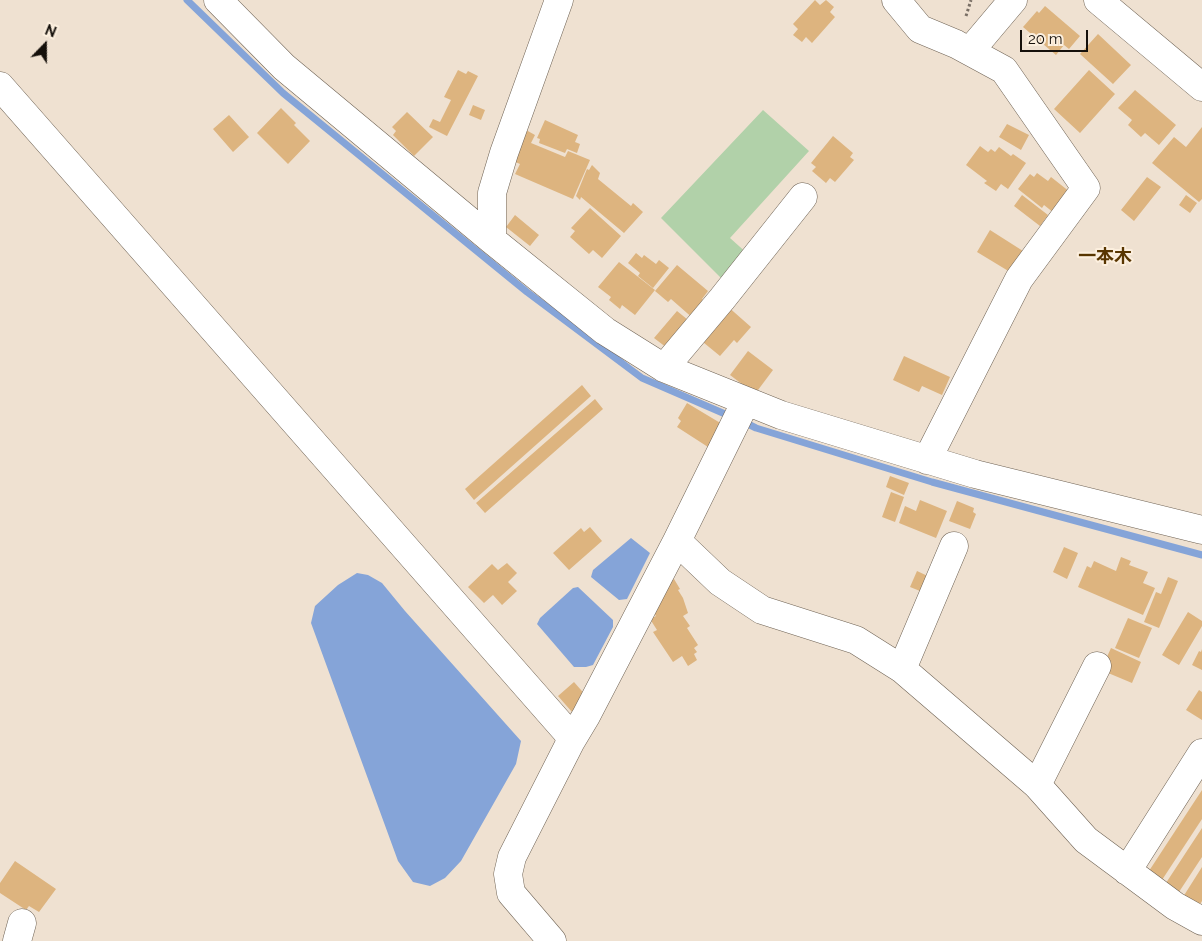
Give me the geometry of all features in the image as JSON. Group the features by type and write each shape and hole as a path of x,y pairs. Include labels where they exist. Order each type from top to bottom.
{"street":[{"path":"218,0 284,67 492,240 605,331 664,368 781,414 927,460 974,474 1202,530"},
{"path":"492,240 492,193 504,153 559,0"},
{"path":"896,0 920,29 956,44 1004,70 1086,188 1019,279 927,460"},
{"path":"970,51 1013,0"},
{"path":"1098,0 1202,88"},
{"path":"0,86 567,732 571,741"},
{"path":"664,368 803,197"},
{"path":"552,941 511,893 508,874 512,857 677,541 746,401"},
{"path":"677,541 720,582 762,610 856,640 902,669 1037,785 1086,840 1175,906 1202,921"},
{"path":"902,669 954,546"},
{"path":"1037,785 1097,666"},
{"path":"1127,871 1202,753"}],"green space":[{"path":"763,110 809,151 730,238 749,255 725,282 661,218"}],"water":[{"path":"631,538 650,553 627,599 619,600 591,577 593,570"},
{"path":"357,573 368,575 382,583 521,741 516,764 461,861 445,878 430,886 413,882 398,861 311,623 315,606 338,585"},
{"path":"578,587 613,620 613,627 593,665 586,667 574,667 537,624 540,618 573,588"}],"building":[{"path":"815,0 820,5 826,0 834,7 830,12 835,17 812,43 806,37 802,42 793,35 798,29 793,24"},
{"path":"1045,6 1080,36 1069,49 1064,45 1056,55 1023,27 1037,11 1039,13"},
{"path":"1098,34 1131,65 1113,84 1080,54"},
{"path":"458,70 466,74 468,71 478,76 447,136 429,127 433,119 440,122 451,100 444,97"},
{"path":"1089,70 1115,94 1080,133 1054,109"},
{"path":"1135,90 1176,125 1159,145 1145,133 1141,137 1128,125 1132,120 1118,108"},
{"path":"473,105 485,110 481,120 469,115"},
{"path":"281,108 310,141 288,164 257,133"},
{"path":"407,112 433,137 414,156 393,135 396,131 392,127"},
{"path":"229,115 249,137 233,152 213,129"},
{"path":"545,120 578,135 575,142 580,144 577,153 567,149 565,153 539,143 540,139 537,138"},
{"path":"1007,124 1029,135 1021,150 999,137"},
{"path":"1202,127 1202,199 1199,202 1152,163 1174,137 1186,147"},
{"path":"526,130 535,135 531,143 565,157 568,151 590,160 573,199 515,174 520,164 513,161"},
{"path":"833,136 853,153 850,157 854,160 835,182 830,178 826,183 812,171 816,167 811,163"},
{"path":"980,146 988,152 991,149 995,152 999,147 1011,156 1013,154 1026,163 1008,189 1001,184 996,191 984,183 987,181 966,165"},
{"path":"592,165 600,173 598,179 631,206 633,203 643,212 624,233 581,197 580,200 576,196 587,169 589,170"},
{"path":"1037,173 1048,181 1051,177 1070,192 1054,213 1044,205 1042,208 1018,189 1030,174 1034,177"},
{"path":"1147,177 1161,187 1134,221 1121,210"},
{"path":"1022,195 1048,215 1040,226 1014,206"},
{"path":"1186,195 1197,203 1190,213 1179,205"},
{"path":"590,208 621,236 602,258 593,250 589,254 570,237 575,231 571,228"},
{"path":"515,215 539,235 530,246 506,227"},
{"path":"990,230 1023,251 1010,272 977,252"},
{"path":"636,253 642,258 644,255 656,264 659,260 669,268 653,288 638,276 640,273 628,263"},
{"path":"619,262 655,290 635,315 622,305 620,309 609,300 611,297 598,287"},
{"path":"677,265 708,291 702,299 709,305 695,320 671,299 668,302 655,291"},
{"path":"726,305 751,327 737,343 734,340 720,356 698,338"},
{"path":"677,311 693,324 671,351 654,338"},
{"path":"748,351 773,370 755,394 730,375"},
{"path":"904,356 950,377 942,395 922,386 919,392 893,380"},
{"path":"582,385 591,396 474,500 465,489"},
{"path":"595,399 603,409 485,513 476,503"},
{"path":"687,403 722,424 708,447 677,427 681,421 678,418"},
{"path":"890,476 909,483 904,495 886,487"},
{"path":"891,492 904,497 895,522 882,517"},
{"path":"920,500 947,511 936,538 899,523 905,506 916,511"},
{"path":"957,501 974,508 973,512 976,514 970,529 949,521"},
{"path":"590,527 602,541 569,570 553,553 581,528 584,532"},
{"path":"1064,547 1078,553 1067,579 1053,572"},
{"path":"1121,557 1131,561 1129,565 1148,572 1143,583 1155,588 1143,615 1078,587 1087,566 1091,568 1094,561 1116,571"},
{"path":"507,563 517,573 508,582 517,591 502,605 493,595 484,603 468,587 492,564 498,570"},
{"path":"917,571 932,578 925,593 910,587"},
{"path":"1168,577 1178,581 1159,628 1144,622 1156,592 1161,594"},
{"path":"674,579 680,589 678,590 688,613 683,616 690,626 687,628 698,645 694,648 697,652 694,654 697,660 688,666 682,656 673,662 653,632 657,630 650,619 656,616 650,607 658,589"},
{"path":"1188,612 1202,621 1202,626 1179,665 1162,655"},
{"path":"1128,618 1152,628 1139,658 1115,648"},
{"path":"1111,648 1141,662 1132,683 1101,670"},
{"path":"1202,649 1202,670 1192,665"},
{"path":"574,682 588,698 572,712 558,696"},
{"path":"1199,690 1202,692 1202,720 1186,710"},
{"path":"1202,790 1202,819 1160,883 1147,874"},
{"path":"1202,828 1202,857 1177,895 1164,886"},
{"path":"15,861 56,889 39,912 29,906 26,910 0,893 0,883"},
{"path":"1202,867 1202,901 1198,907 1183,897"}],"waterway":[{"path":"187,0 283,93 527,292 642,378 732,417"},
{"path":"742,421 756,428 932,482 1202,555"}],"district":[{"name":"一本木","path":"1105,257"}]}
